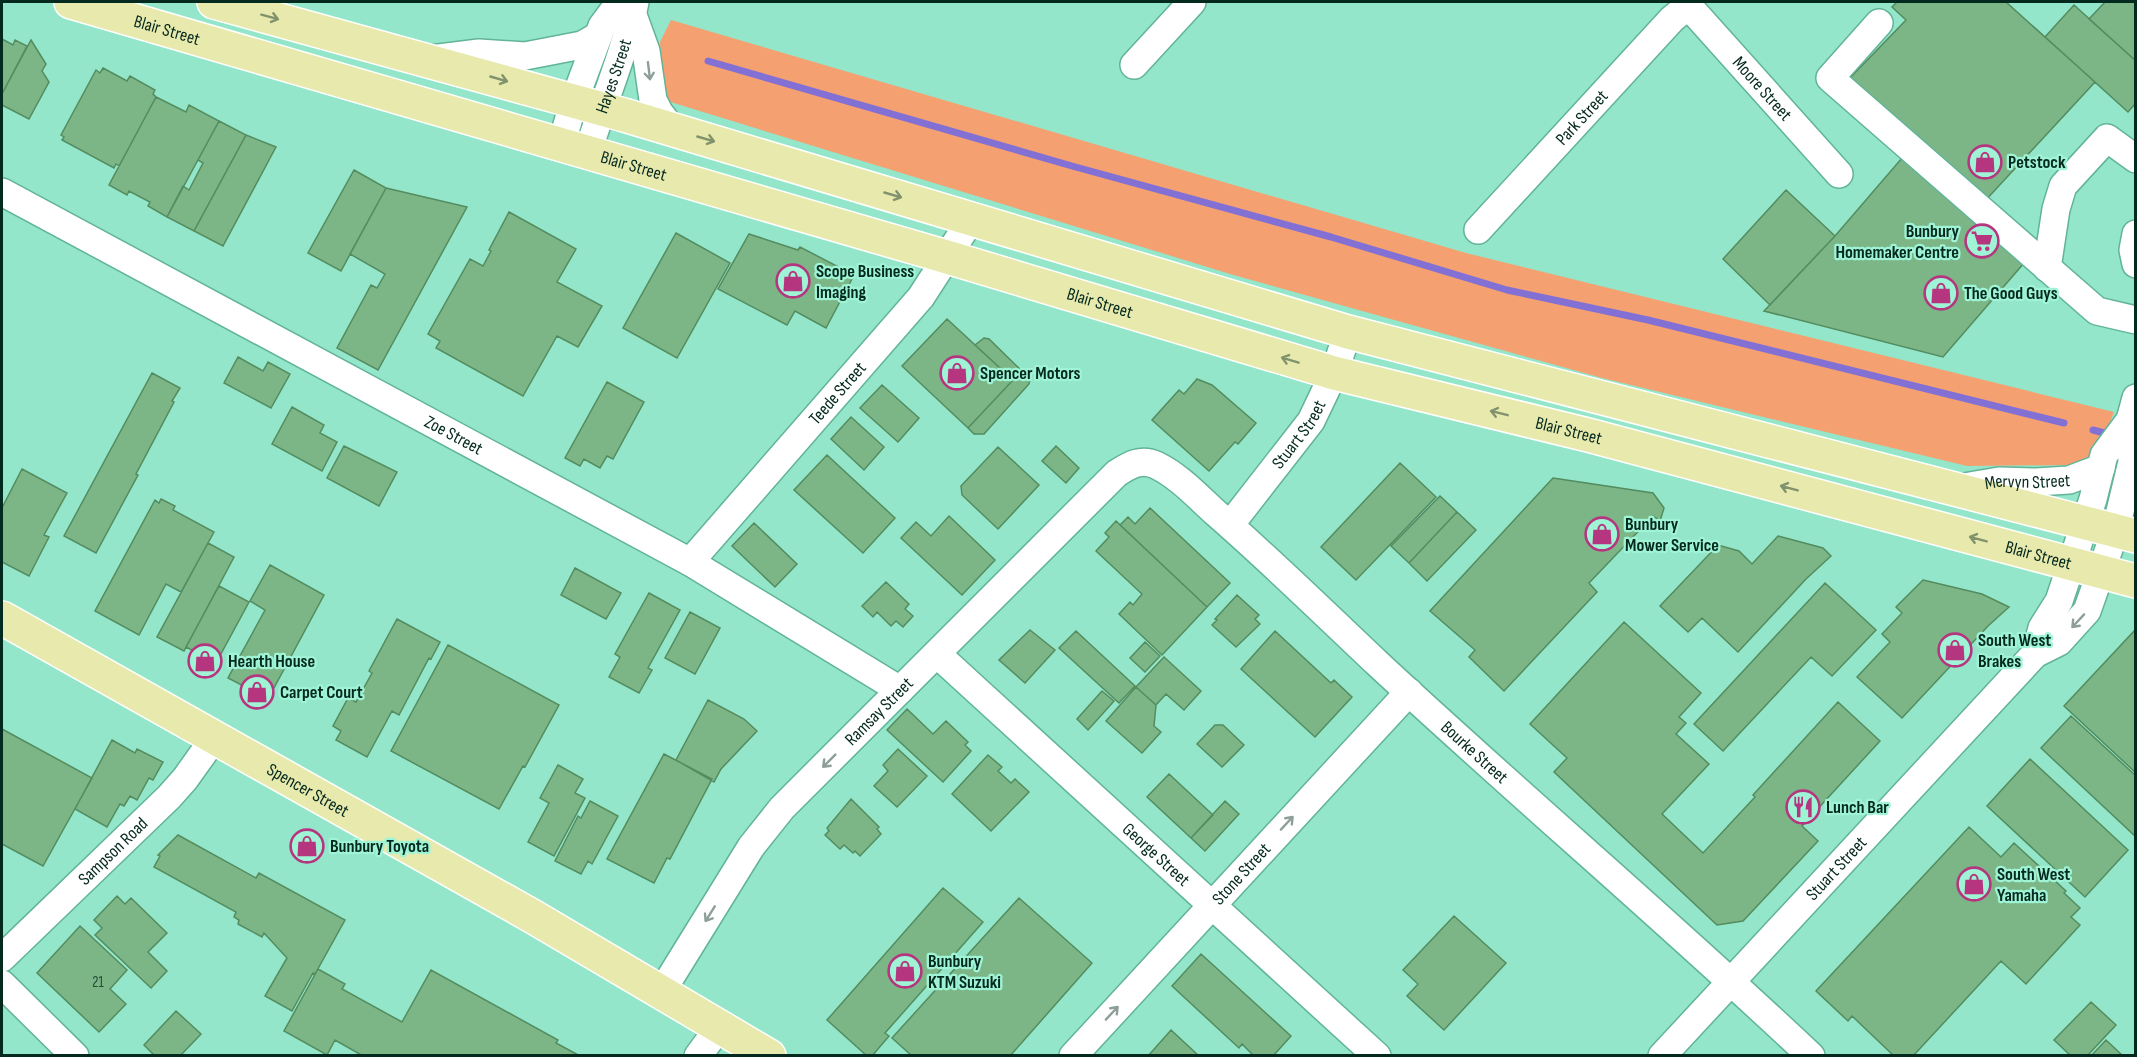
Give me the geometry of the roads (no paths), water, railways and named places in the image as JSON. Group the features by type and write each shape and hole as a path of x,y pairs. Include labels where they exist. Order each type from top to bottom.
{"main road":[{"name":"Blair Street","path":"70,2 947,257 1334,373 1588,435 2136,581"},
{"path":"214,2 427,59 674,130 1348,332 2112,531"},
{"name":"Spencer Street","path":"2,618 662,991 769,1056"}],"street":[{"path":"1134,65 1192,2"},
{"name":"Moore Street","path":"1686,4 1839,174"},
{"name":"Park Street","path":"1478,230 1686,4"},
{"name":"Hayes Street","path":"588,105 629,30 629,6"},
{"name":"Hayes Street","path":"575,148 588,105 598,36 602,26 629,6"},
{"path":"629,6 646,51 653,100 659,112 674,130"},
{"path":"1879,23 1830,78 2097,311 2136,320"},
{"path":"427,59 479,53 525,56 582,45 598,36"},
{"path":"2047,268 2056,209 2063,186 2107,138 2136,159"},
{"name":"Zoe Street","path":"2,192 690,562 900,690"},
{"name":"Teede Street","path":"690,562 921,297 972,218"},
{"path":"2136,234 2133,249 2136,264"},
{"name":"Stuart Street","path":"1230,525 1302,435 1321,403 1348,332"},
{"name":"Mervyn Street","path":"2112,531 2101,468 2104,454 2134,416"},
{"name":"Mervyn Street","path":"2086,567 2112,531 2132,462 2134,416"},
{"name":"Bourke Street","path":"1134,463 1153,464 1163,469 1230,525 1409,692 1731,981 1811,1056"},
{"name":"Ramsay Street","path":"662,991 767,825 1117,473 1134,463"},
{"name":"Mervyn Street","path":"1954,489 1999,481 2069,480 2101,468"},
{"name":"Stuart Street","path":"1662,1056 2035,654 2059,642 2087,611 2086,567"},
{"name":"George Street","path":"937,654 1377,1056"},
{"name":"Stone Street","path":"1072,1056 1409,692"},
{"name":"Sampson Road","path":"3,952 169,797 215,737"},
{"path":"2,984 75,1056"},
{"path":"698,1056 720,1026"}],"waterway":[{"path":"708,61 1072,166 1331,237 1507,290 1648,320 2064,423"},
{"path":"2093,430 2112,435"}],"place":[{"name":"Petstock","path":"1985,162"},
{"name":"Bunbury Homemaker Centre","path":"1982,241"},
{"name":"Scope Business Imaging","path":"793,281"},
{"name":"The Good Guys","path":"1941,293"},
{"name":"Spencer Motors","path":"957,373"},
{"name":"Bunbury Mower Service","path":"1602,534"},
{"name":"South West Brakes","path":"1955,650"},
{"name":"Hearth House","path":"205,661"},
{"name":"Carpet Court","path":"257,692"},
{"name":"Lunch Bar","path":"1803,807"},
{"name":"Bunbury Toyota","path":"307,846"},
{"name":"South West Yamaha","path":"1974,884"},
{"name":"Bunbury KTM Suzuki","path":"905,971"}]}
